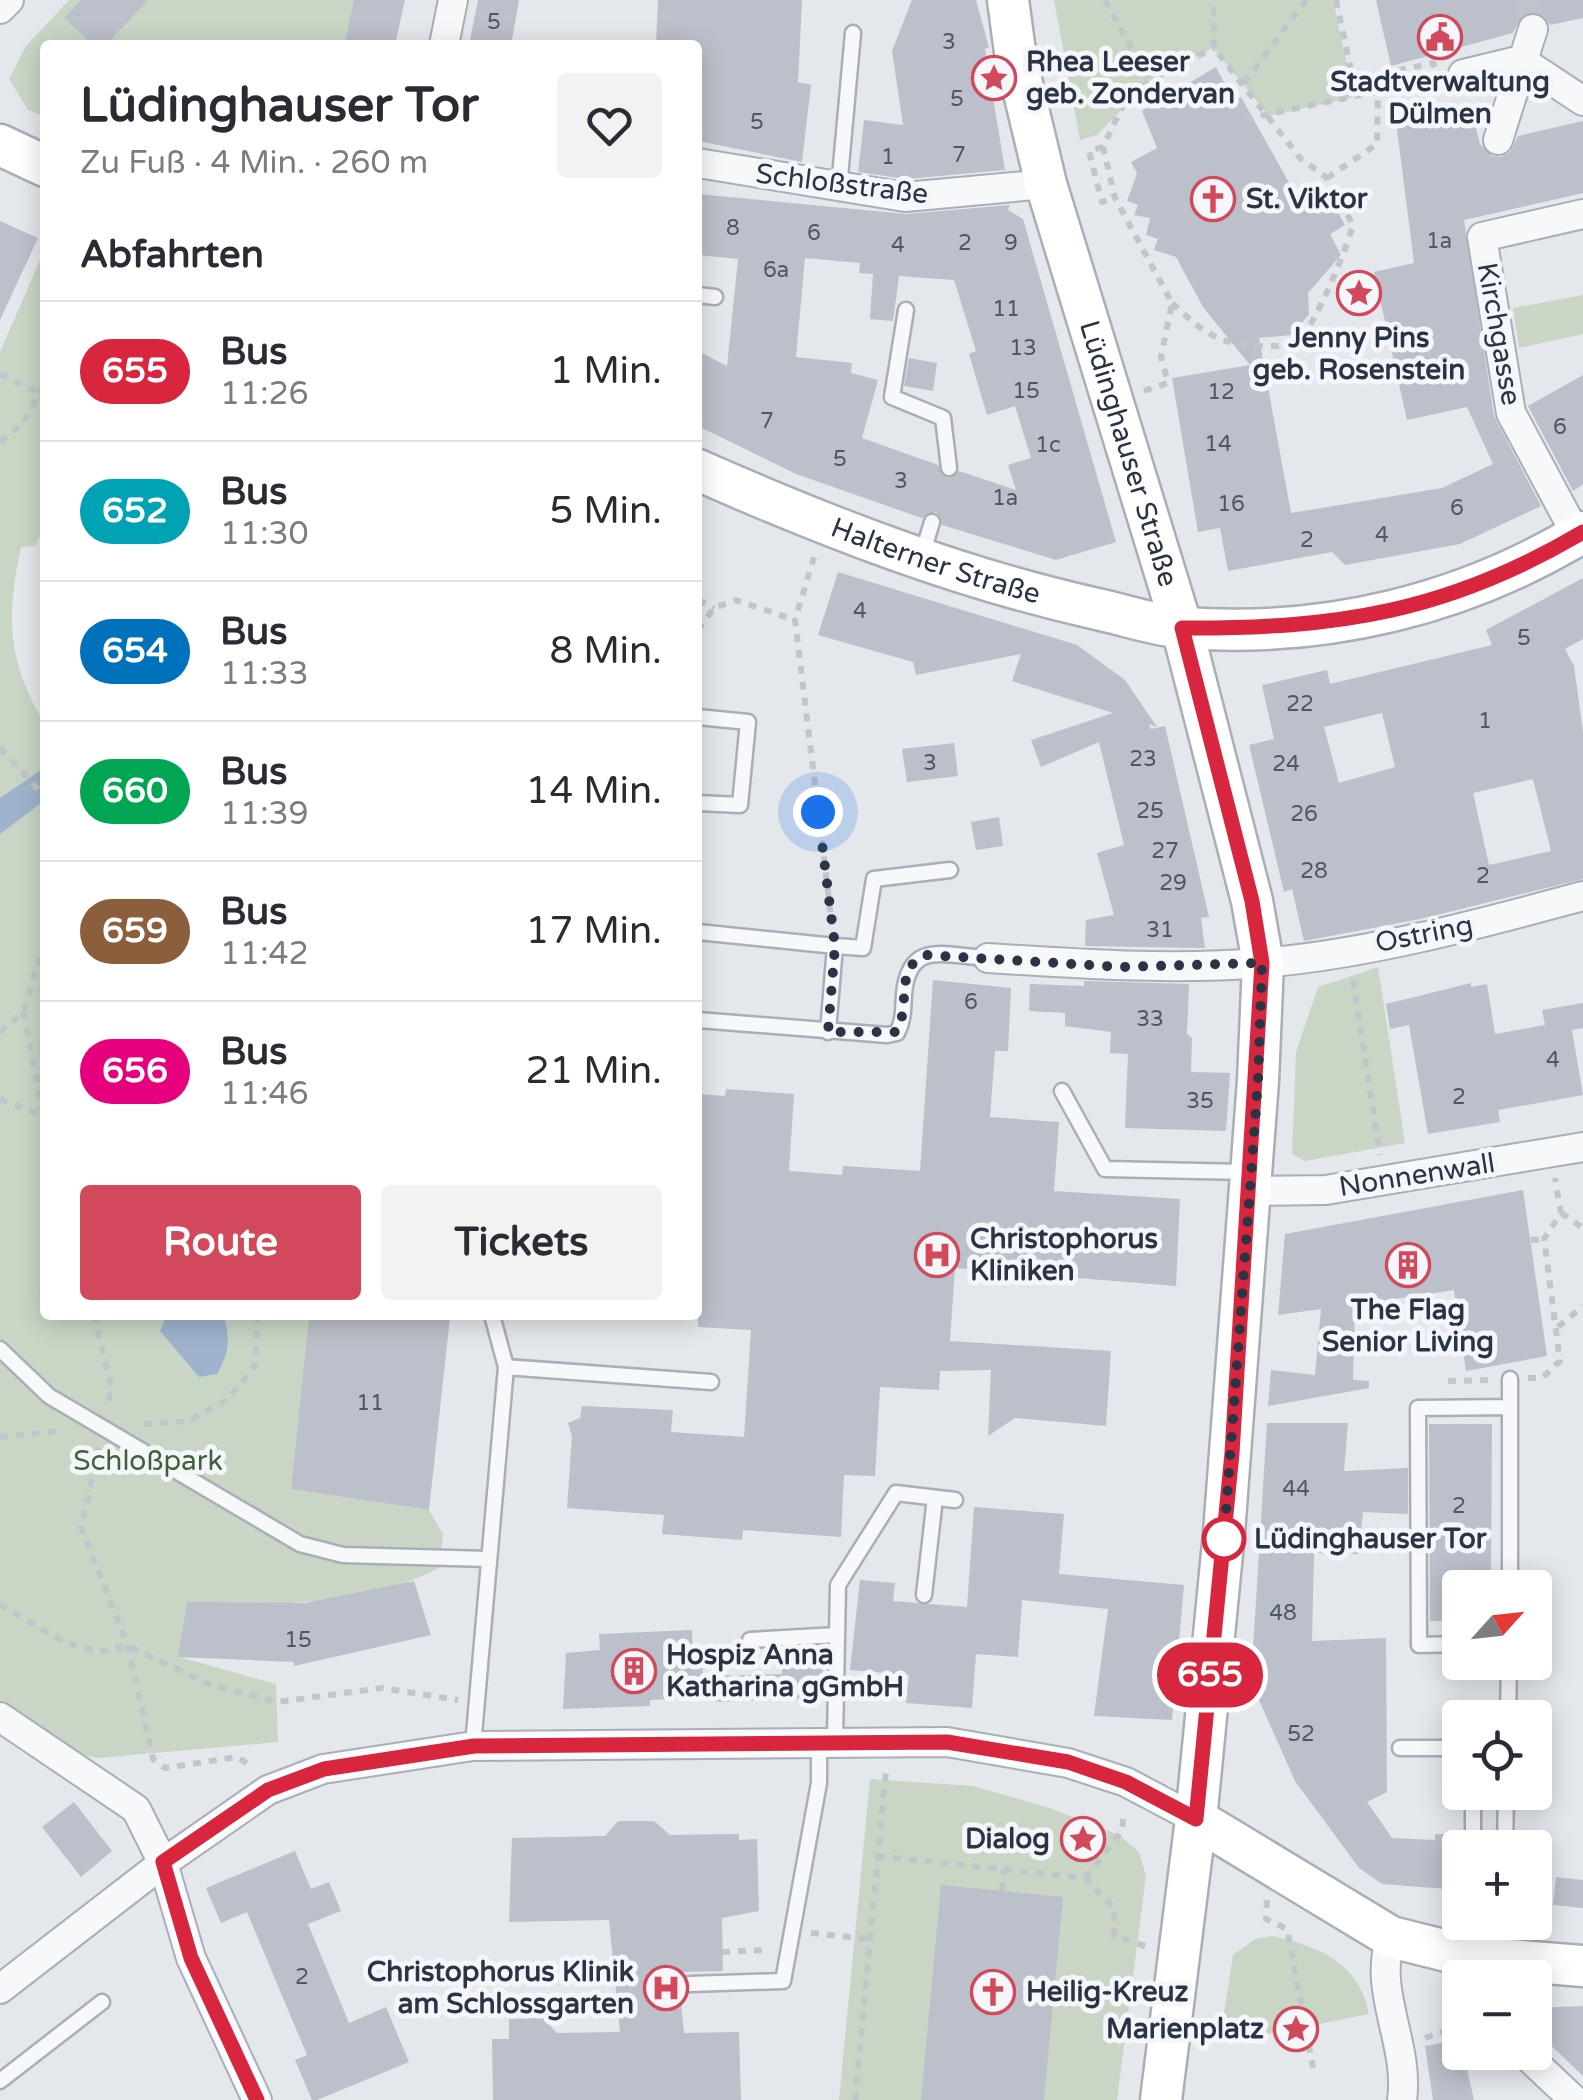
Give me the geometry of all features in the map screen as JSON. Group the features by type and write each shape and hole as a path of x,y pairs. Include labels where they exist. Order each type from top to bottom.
{"street":[{"path":"0,10 9,0"},
{"path":"445,40 454,0"},
{"name":"Lüdinghauser Straße","path":"1008,0 1016,59 1046,184 1116,400 1182,628 1252,901 1262,963 1232,1453 1196,1819 1160,2100"},
{"path":"1498,140 1533,29"},
{"path":"1463,74 1522,60 1583,101"},
{"path":"0,145 40,164"},
{"name":"Schloßstraße","path":"702,164 839,188 932,198 1046,184"},
{"name":"Kirchgasse","path":"1580,534 1511,413 1482,236 1509,220 1583,214"},
{"name":"Halterner Straße","path":"702,472 824,526 920,560 1037,596 1182,628 1282,628 1387,614 1468,588 1580,534"},
{"name":"Ostring","path":"988,958 1121,967 1262,963 1476,924 1583,896"},
{"name":"Nonnenwall","path":"1251,1181 1326,1190 1583,1146"},
{"path":"0,1717 136,1809 163,1862 191,1958 257,2100"},
{"path":"0,1989 163,1862 268,1790 324,1769 474,1746 827,1740 947,1742 1068,1762 1126,1782 1196,1819 1391,1937 1490,1948 1583,1966"},
{"path":"1391,1937 1384,1958 1384,1978 1400,2046 1402,2100"},
{"path":"1542,2070 1574,2100"}],"lane":[{"path":"839,188 853,33"},
{"path":"702,295 715,297"},
{"path":"906,310 892,397 943,418 949,468"},
{"path":"920,560 932,522"},
{"path":"702,717 748,722 740,805 702,803"},
{"path":"702,932 862,948 874,880 950,870"},
{"path":"828,1032 835,946"},
{"path":"702,1020 828,1032 896,1032 902,1023 906,971 913,960 926,955 988,958"},
{"path":"1062,1091 1105,1169 1251,1181"},
{"path":"474,1746 506,1367 493,1320"},
{"path":"0,1349 49,1396 300,1544 343,1555 488,1560"},
{"path":"506,1367 710,1382"},
{"path":"1510,1379 1510,1570"},
{"path":"1442,1644 1419,1645 1418,1408 1510,1407"},
{"path":"690,1984 783,1980 827,1740 838,1584 896,1494 956,1500"},
{"path":"924,1595 935,1498"},
{"path":"750,1640 837,1635"},
{"path":"1400,1748 1442,1748"},
{"path":"0,2081 102,2002"}],"path":[{"path":"1105,0 1159,100"},
{"path":"1213,0 1214,48 1300,158 1327,178 1353,225 1346,252 1302,337 1282,346 1230,345 1199,328 1172,303 1115,198 1104,147 1123,105 1149,82 1214,48"},
{"path":"1244,83 1306,0"},
{"path":"1336,0 1353,80 1434,66"},
{"path":"1245,119 1463,74"},
{"path":"1327,178 1378,144 1378,92"},
{"path":"1104,147 1089,152 1102,202 1115,198"},
{"path":"1116,400 1168,383 1160,358 1172,303"},
{"path":"0,374 40,393 23,423 0,442"},
{"path":"824,526 795,620 835,946"},
{"path":"702,624 714,608 736,600 795,620"},
{"path":"702,602 714,608"},
{"path":"0,748 40,792"},
{"path":"1348,949 1384,1181"},
{"path":"40,957 24,1012 40,1097"},
{"path":"0,1032 24,1012"},
{"path":"0,1099 40,1116"},
{"path":"1438,1381 1542,1378 1560,1361 1544,1239 1561,1214 1550,1152"},
{"path":"1561,1214 1583,1228"},
{"path":"1530,1240 1544,1239"},
{"path":"1557,1328 1583,1306"},
{"path":"95,1320 112,1386 81,1526 128,1646 153,1759 165,1768 237,1757"},
{"path":"0,1438 188,1420 228,1400 256,1366 258,1320"},
{"path":"0,1604 66,1644 99,1652 128,1646 211,1685 277,1702 382,1688 477,1703"},
{"path":"854,2100 885,1780"},
{"path":"1085,1878 1122,1831 1126,1782"},
{"path":"877,1856 1085,1878 1115,1910 1114,1936 1138,1946 1179,1950"},
{"path":"1269,1865 1266,1920 1287,1929 1313,2068"},
{"path":"1002,1891 1004,1870"},
{"path":"792,1931 869,1939"},
{"path":"722,1952 788,1949"}],"green space":[{"path":"69,0 355,0 345,40 40,40 40,115 28,110 9,79 26,46"},
{"path":"1054,0 1333,0 1354,97 1269,116 1213,48 1149,81 1097,135 1080,140"},
{"name":"Schloßpark","path":"40,260 40,536 35,546 21,547 12,617 17,659 40,715 40,1320 308,1320 291,1489 429,1510 443,1534 439,1568 379,1590 316,1601 187,1602 179,1657 276,1684 278,1742 98,1758 72,1753 0,1701 0,352"},
{"path":"1583,295 1583,334 1519,348 1513,308"},
{"path":"1378,967 1405,1143 1305,1161 1292,1154 1296,1052 1318,987"},
{"path":"870,1779 973,1786 1050,1808 1119,1835 1139,1852 1146,1876 1117,2100 839,2100"},
{"path":"1272,1936 1306,1945 1335,1960 1357,1982 1369,2014 1219,2044 1233,1955 1255,1939"}],"water":[{"path":"40,771 40,804 0,834 0,798"},
{"path":"165,1320 224,1320 228,1345 217,1374 199,1377 160,1331"}],"building":[{"path":"81,0 148,0 111,40 88,40 64,18"},
{"path":"354,0 405,0 396,40 345,40"},
{"path":"478,0 519,0 512,40 470,40"},
{"path":"658,0 802,0 798,82 811,85 802,162 702,142 702,40 656,40"},
{"path":"912,0 976,0 989,47 985,49 1005,170 906,179 858,172 864,120 903,125 892,51"},
{"name":"Stadtverwaltung Dülmen","path":"1376,0 1583,0 1583,18 1550,25 1539,13 1528,12 1513,33 1391,66"},
{"path":"1216,67 1234,101 1241,97 1301,204 1327,192 1345,225 1330,234 1341,255 1308,293 1309,314 1292,335 1259,338 1291,513 1442,488 1493,464 1467,407 1407,420 1374,272 1414,263 1396,121 1470,104 1480,144 1492,156 1501,157 1510,152 1518,136 1583,121 1583,193 1464,220 1494,416 1541,506 1460,544 1345,565 1332,552 1228,571 1220,528 1198,532 1172,378 1250,365 1203,307 1176,257 1154,250 1158,239 1146,235 1150,218 1134,215 1138,205 1127,201 1137,173 1131,162 1157,148 1142,111"},
{"path":"702,194 906,214 1010,205 1008,210 1023,219 1116,542 1056,560 942,525 936,512 922,518 796,474 702,428 702,353 727,366 738,259 702,255","holes":["805,258 860,263 859,273 873,274 870,319 893,321 899,276 954,280 976,351 969,354 987,415 1015,406 1031,458 1008,465 1016,490 959,471 946,478 938,465 862,438 878,380 851,373 852,363 796,357"]},
{"path":"0,221 38,238 0,320"},
{"path":"909,358 937,363 933,391 904,386"},
{"path":"1583,375 1583,484 1573,491 1528,406"},
{"path":"838,572 1077,645 1125,680 1157,727 1149,724 1151,729 1165,726 1209,917 1201,918 1205,948 1085,946 1086,920 1114,915 1097,853 1124,845 1099,742 1041,767 1031,740 1113,713 1012,681 1021,654 916,675 913,662 818,635"},
{"path":"1583,578 1583,639 1565,649 1574,666 1583,732 1583,879 1420,919 1304,941 1292,889 1284,892 1249,745 1274,739 1262,685 1327,670 1330,684 1492,645 1486,630","holes":["1382,713 1395,767 1339,783 1324,727","1533,779 1551,851 1489,865 1473,793"]},
{"path":"954,743 958,776 907,782 902,749"},
{"path":"999,817 1003,846 976,850 971,822"},
{"name":"Christophorus Kliniken","path":"933,980 1011,988 1008,1051 995,1051 990,1117 1059,1122 1054,1191 1180,1199 1176,1286 955,1268 950,1341 1111,1351 1106,1426 1015,1418 988,1436 991,1370 940,1371 939,1390 880,1387 875,1476 844,1475 841,1537 743,1530 742,1540 662,1534 664,1515 567,1508 572,1436 568,1423 580,1418 582,1406 673,1410 671,1432 744,1437 751,1330 698,1327 698,1320 702,1320 702,1094 725,1096 726,1089 794,1094 789,1171 842,1175 843,1166 920,1171"},
{"path":"1084,981 1189,984 1187,1034 1192,1038 1191,1072 1230,1073 1226,1131 1125,1128 1128,1054 1110,1053 1111,1032 1065,1026 1065,1013 1029,1011 1030,984 1084,986"},
{"path":"1471,983 1471,987 1487,984 1495,1034 1545,1025 1542,1010 1583,1003 1583,1028 1572,1030 1583,1095 1498,1110 1500,1122 1428,1134 1409,1025 1390,1029 1386,1004"},
{"name":"The Flag Senior Living","path":"1523,1190 1547,1356 1466,1371 1454,1290 1355,1305 1353,1380 1369,1381 1369,1388 1268,1406 1271,1370 1315,1375 1321,1309 1278,1315 1285,1234"},
{"path":"308,1320 450,1320 429,1510 291,1489"},
{"path":"1267,1423 1348,1423 1344,1471 1408,1468 1408,1514 1363,1512 1359,1554 1314,1553 1312,1641 1386,1638 1387,1792 1367,1802 1392,1838 1435,1840 1435,1834 1442,1834 1442,1889 1382,1884 1359,1868 1295,1781 1251,1682"},
{"path":"1429,1424 1492,1424 1491,1570 1442,1570 1442,1621 1430,1621"},
{"path":"974,1507 1064,1514 1059,1574 1184,1585 1172,1720 1094,1716 1108,1609 1022,1600 1018,1657 976,1654 972,1708 906,1703 909,1675 850,1670 860,1580 895,1583 893,1601 967,1607"},
{"path":"414,1581 431,1635 294,1666 294,1662 178,1657 187,1602 305,1603"},
{"name":"Hospiz Anna Katharina gGmbH","path":"692,1630 693,1665 702,1665 707,1697 650,1700 650,1706 563,1709 566,1653 600,1650 599,1634"},
{"path":"822,1651 824,1698 715,1702 714,1676 782,1674 782,1652"},
{"path":"74,1802 112,1851 81,1877 42,1827"},
{"path":"618,1821 654,1821 670,1835 739,1834 739,1840 757,1839 759,1911 722,1918 723,1971 682,1972 679,1983 684,2033 739,2032 741,2100 493,2100 492,2039 509,2039 509,2019 543,2018 557,2033 620,2032 609,1920 509,1922 512,1838 605,1836"},
{"path":"295,1851 311,1889 329,1882 341,1911 308,1924 349,2023 386,2007 409,2062 317,2100 312,2100 295,2060 307,2055 247,1912 221,1923 206,1888"},
{"path":"1556,1877 1583,1880 1583,1908 1553,1905"},
{"name":"Heilig-Kreuz","path":"941,1885 1063,1897 1044,2100 921,2100"},
{"path":"1583,2006 1583,2076 1552,2046 1552,2007"},
{"path":"1442,2043 1442,2070 1467,2070 1474,2100 1433,2100 1425,2046"}],"tunnel":[{"path":"1526,0 1533,29"}],"bus line":[{"name":"655","path":"257,2100 191,1958 163,1862 268,1790 324,1769 474,1746 947,1742 1068,1762 1126,1782 1196,1819 1232,1453 1258,1081 1262,963 1252,901 1182,628 1282,628 1370,618 1420,606 1468,588 1583,532"}],"place":[{"name":"Stadtverwaltung Dülmen","path":"1440,37"},
{"name":"Rhea Leeser geb. Zondervan","path":"994,78"},
{"name":"St. Viktor","path":"1213,199"},
{"name":"Jenny Pins geb. Rosenstein","path":"1359,293"},
{"name":"Christophorus Kliniken","path":"937,1255"},
{"name":"The Flag Senior Living","path":"1408,1265"},
{"name":"Lüdinghauser Tor","path":"1224,1539"},
{"name":"Hospiz Anna Katharina gGmbH","path":"634,1671"},
{"name":"Dialog","path":"1083,1839"},
{"name":"Christophorus Klinik am Schlossgarten","path":"666,1988"},
{"name":"Heilig-Kreuz","path":"993,1992"},
{"name":"Marienplatz","path":"1296,2029"}],"route":[{"path":"818,812 835,946 828,1032 896,1032 902,1023 906,971 913,960 926,955 1121,967 1262,963 1258,1081 1224,1539"}]}
